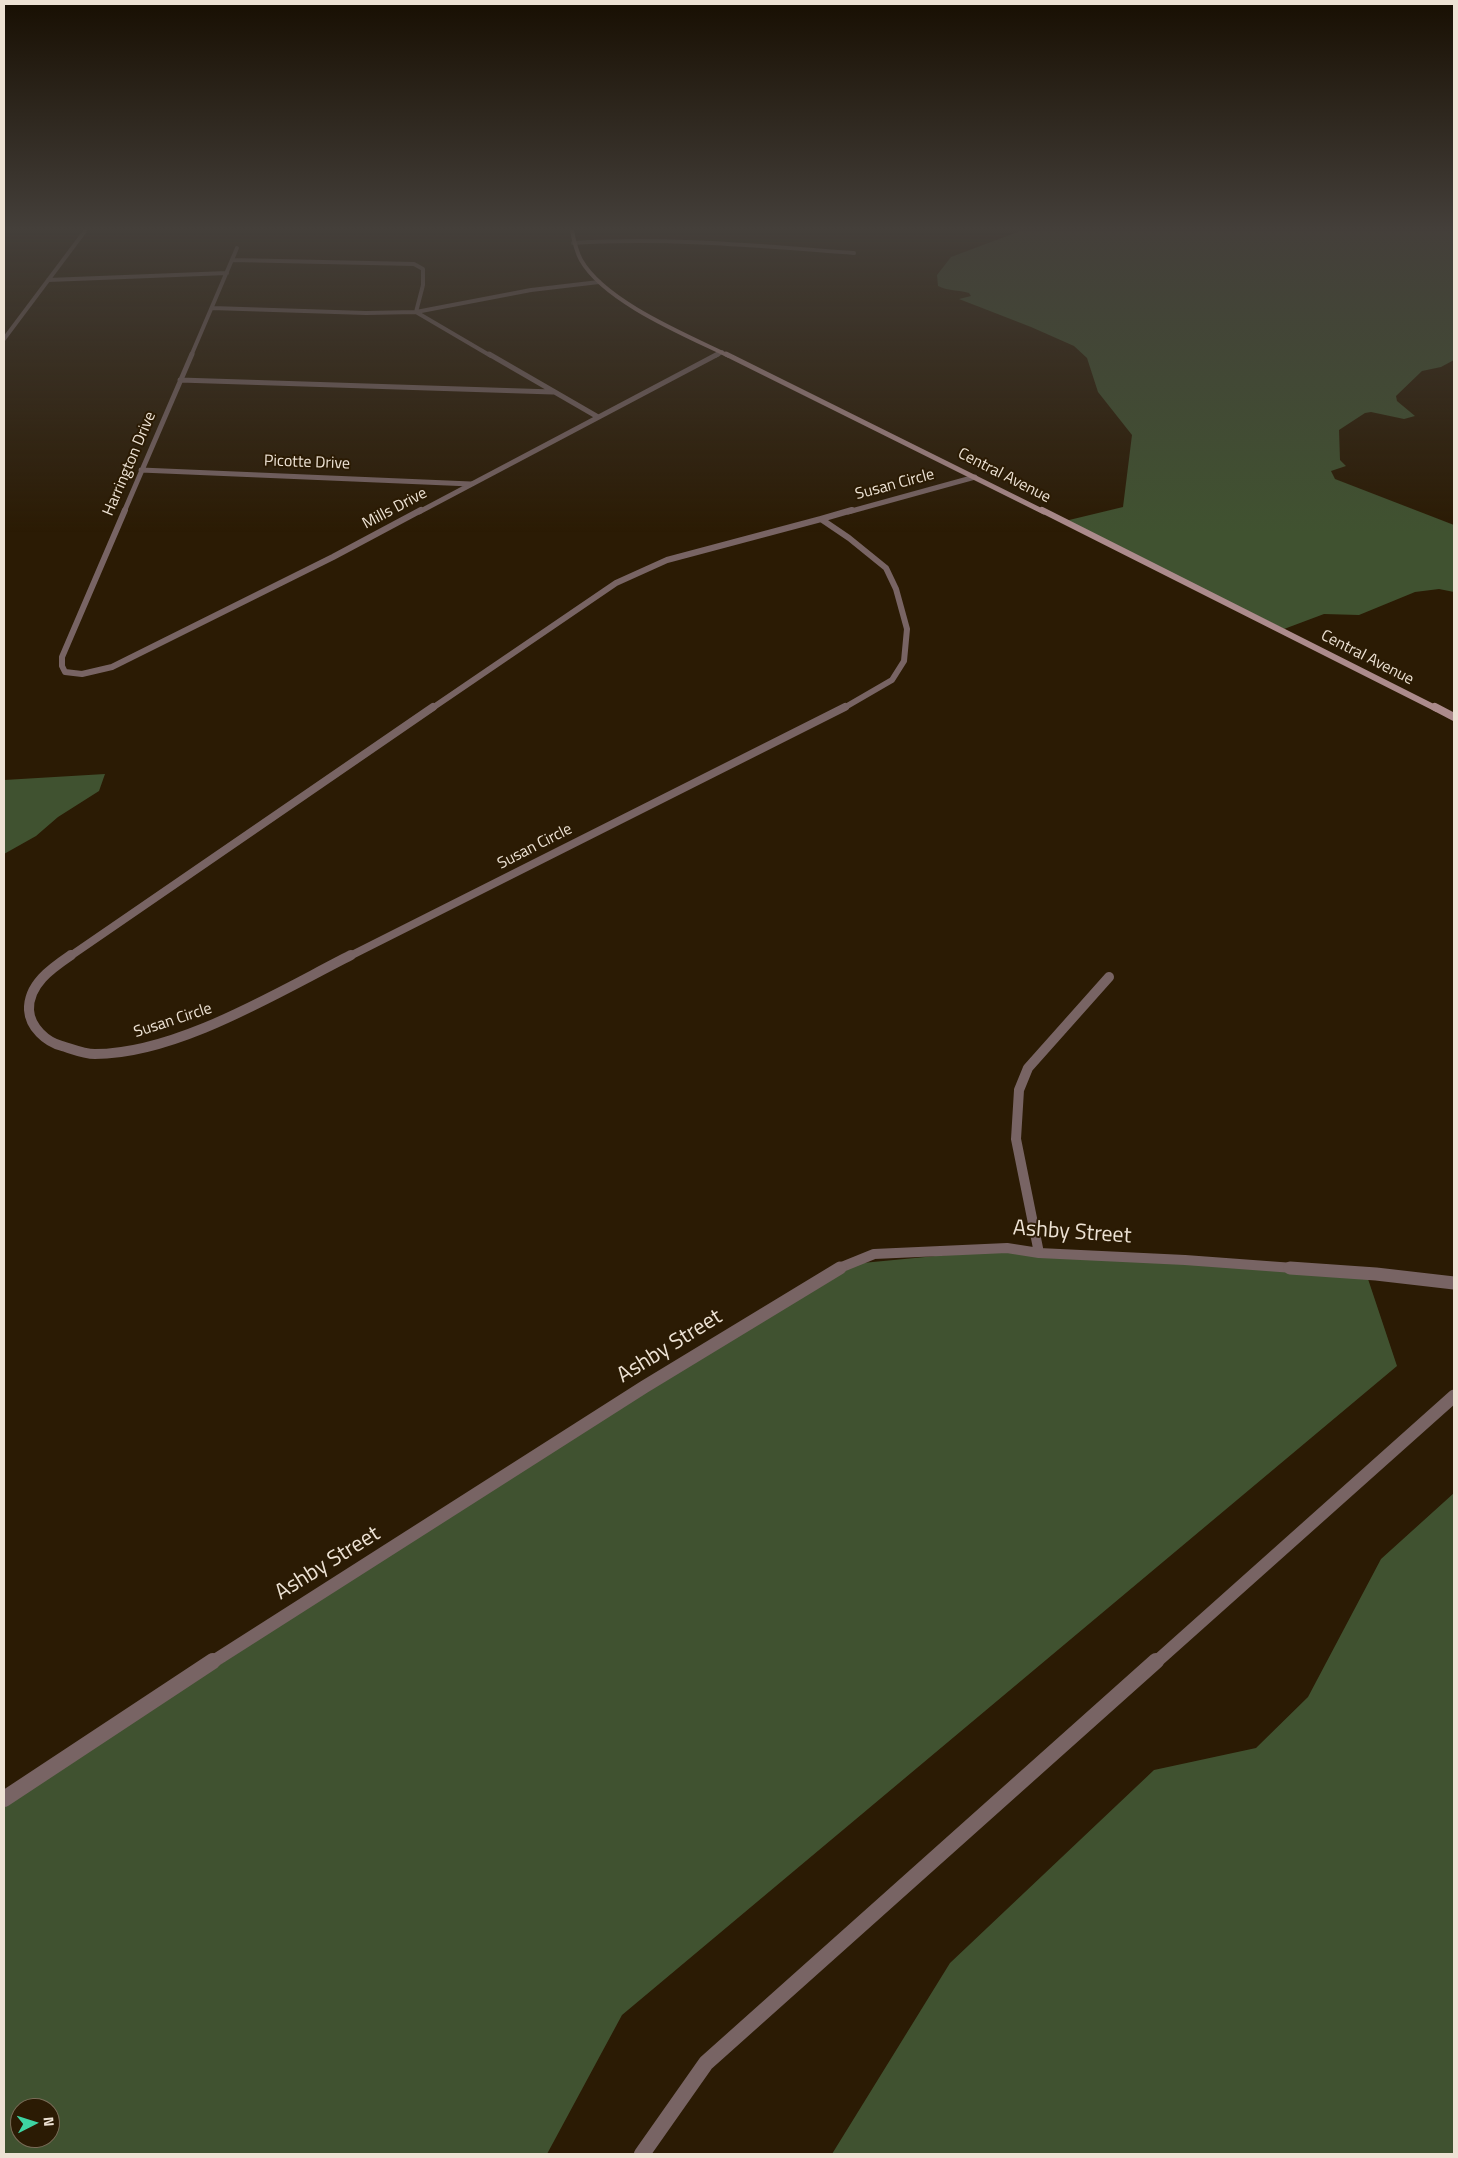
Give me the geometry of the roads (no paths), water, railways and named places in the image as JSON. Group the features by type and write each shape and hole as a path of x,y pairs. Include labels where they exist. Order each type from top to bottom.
{"main road":[{"name":"Central Avenue","path":"683,332 1454,717"}],"street":[{"name":"Harrington Drive","path":"74,674 65,672 62,666 62,657 201,332"},
{"path":"450,332 598,417"},
{"name":"Mills Drive","path":"74,674 95,673 112,667 333,557 722,352"},
{"path":"180,380 556,392"},
{"name":"Picotte Drive","path":"141,470 472,484"},
{"name":"Susan Circle","path":"821,518 886,568 896,589 907,629 904,660 892,680 863,698 208,1027 157,1044 122,1052 93,1054 51,1043 31,1023 29,1009 31,995 39,981 64,960 616,583 667,560 821,518 975,477"},
{"path":"1039,1253 1016,1139 1020,1090 1028,1068 1109,977"},
{"name":"Ashby Street","path":"4,1799 218,1658 644,1387 832,1271 874,1254 1007,1248 1039,1253 1194,1260 1376,1274 1454,1283"},
{"path":"642,2154 706,2063 1454,1396"}]}
